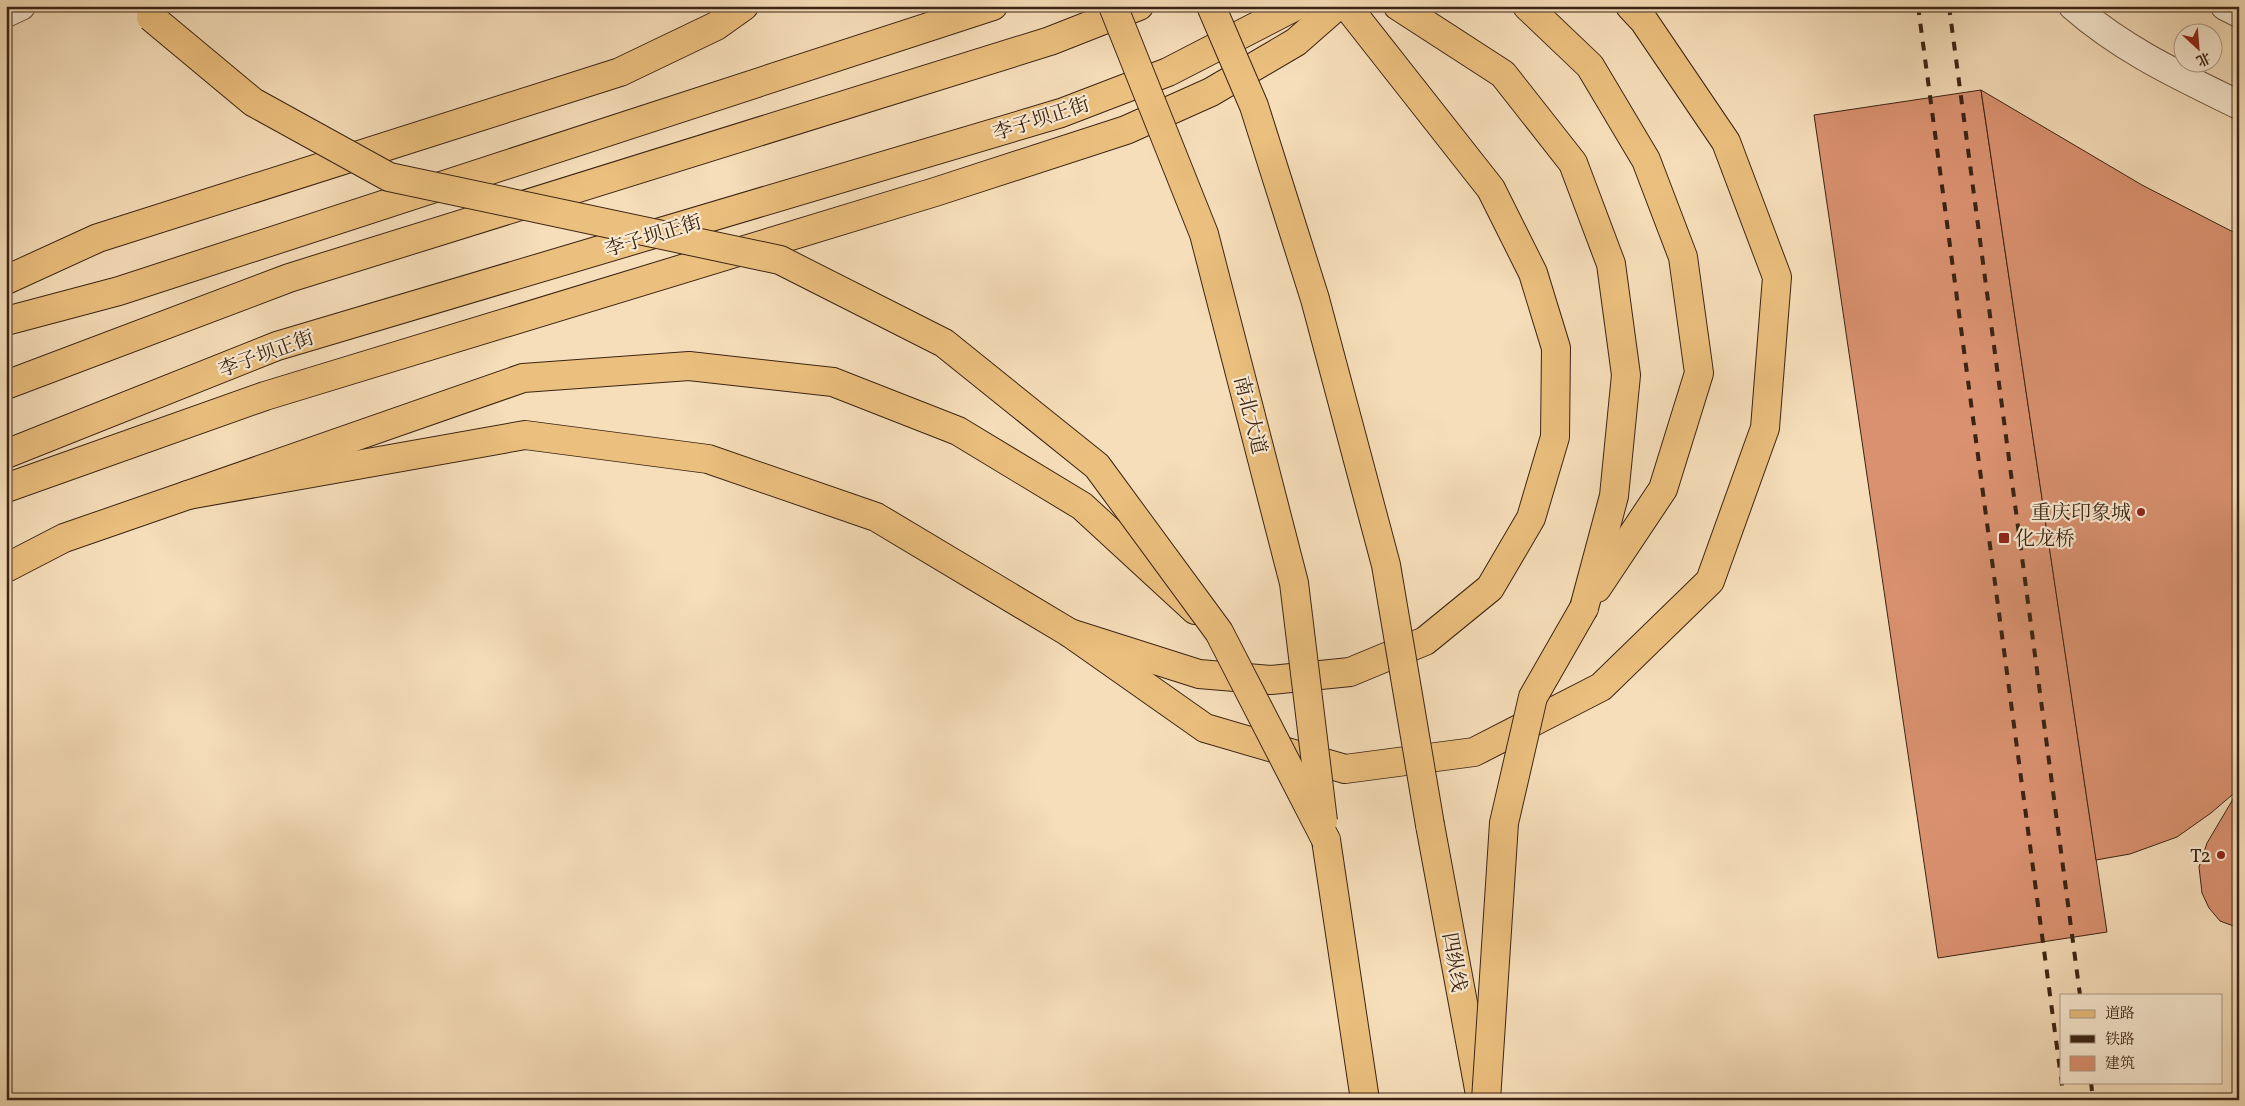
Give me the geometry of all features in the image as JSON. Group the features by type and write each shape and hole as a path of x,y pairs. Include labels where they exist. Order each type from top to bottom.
{"main road":[{"path":"6,280 98,238 620,72 716,26 744,6"},
{"path":"6,321 119,291 993,6"},
{"name":"南北大道","path":"1113,6 1204,234 1294,583 1326,840"},
{"path":"6,386 290,278 1050,41 1139,6"},
{"name":"四纵线","path":"1211,6 1254,106 1318,308 1386,565 1430,825 1481,1100"},
{"name":"李子坝正街","path":"6,454 277,346 1062,113 1168,72 1296,6"},
{"path":"6,488 265,396 935,192 1126,130 1211,92 1296,42 1337,6"},
{"path":"1070,633 1199,674 1271,680 1350,672 1425,641 1490,588 1531,518 1555,437 1556,427 1556,348 1534,273 1492,189 1346,6"},
{"path":"1398,6 1503,74 1573,163 1611,264 1626,375 1614,496 1584,608"},
{"path":"1486,1100 1504,823 1533,697 1584,608 1663,489 1699,373 1683,257 1646,160 1590,66 1527,6"},
{"path":"188,495 525,435 708,459 876,516 1070,633 1204,728 1345,769 1474,752 1600,687 1710,581 1765,428 1777,276 1726,142 1644,21 1630,6"},
{"path":"152,17 253,102 389,177 780,260 944,343 1096,466 1219,632 1326,840 1365,1100"},
{"path":"6,568 64,538 523,378 689,366 833,382 958,431 1082,506 1219,632"}],"street":[{"path":"6,13 21,6"},
{"path":"2073,6 2094,25 2151,62 2239,105"},
{"path":"2225,6 2239,13"}],"building":[{"name":"化龙桥","path":"1981,90 2107,932 1938,958 1814,115"},
{"name":"重庆印象城","path":"1981,90 2142,185 2239,235 2239,789 2211,813 2177,837 2130,854 2096,860"},
{"name":"T2","path":"2239,789 2239,928 2220,921 2209,908 2202,893 2199,867 2207,843"}],"railway":[{"path":"1918,6 2060,1070"},
{"path":"1949,6 2080,994"},
{"path":"2062,1084 2064,1100"},
{"path":"2091,1084 2093,1100"}],"place":[{"name":"重庆印象城","path":"2141,512"},
{"name":"化龙桥","path":"2004,538"},
{"name":"T2","path":"2221,855"}]}
